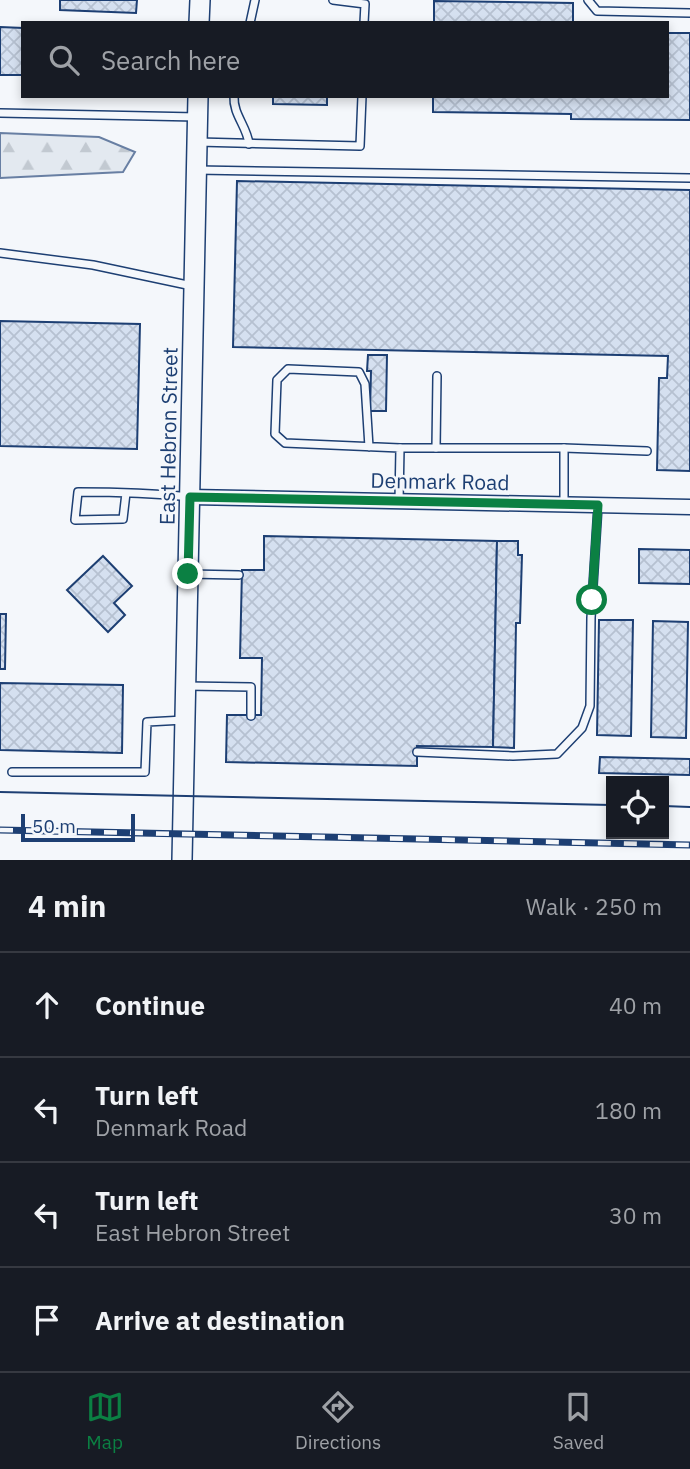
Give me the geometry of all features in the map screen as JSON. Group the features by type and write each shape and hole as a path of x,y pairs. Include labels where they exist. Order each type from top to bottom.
{"street":[{"path":"199,21 200,0"},
{"name":"East Hebron Street","path":"182,860 198,98"},
{"name":"Denmark Road","path":"190,497 690,507"}],"lane":[{"path":"251,21 256,0"},
{"path":"333,0 365,4 364,21"},
{"path":"588,0 597,11 690,13"},
{"path":"234,98 236,114 248,132 249,144"},
{"path":"197,142 360,146 362,98"},
{"path":"0,113 198,117"},
{"path":"197,170 690,178"},
{"path":"0,253 93,265 194,287"},
{"path":"369,447 365,384 359,372 288,369 277,380 275,433 285,443 369,447 400,448 647,451"},
{"path":"436,448 437,376"},
{"path":"399,501 400,448"},
{"path":"564,448 564,504"},
{"path":"126,493 123,519 75,520 78,492 126,493 190,497"},
{"path":"417,752 513,756 557,754 582,728 590,706 591,618 598,505"},
{"path":"188,574 239,575"},
{"path":"186,686 251,687 251,716"},
{"path":"12,772 145,772 147,722 185,720"}],"green space":[{"path":"0,133 99,137 135,152 123,172 0,178"}],"building":[{"path":"60,0 137,0 136,13 60,10"},
{"path":"434,1 573,3 573,21 434,21"},
{"path":"0,27 21,28 21,75 0,75"},
{"path":"669,33 690,33 690,120 571,119 571,114 433,112 433,98 669,98"},
{"path":"273,98 327,98 327,105 273,104"},
{"path":"237,181 690,190 690,471 657,470 659,378 667,378 668,356 233,347"},
{"path":"0,321 140,324 137,449 0,446"},
{"path":"368,355 387,355 386,411 370,411 371,371 367,371"},
{"path":"264,536 497,541 493,747 417,746 417,766 226,762 227,715 261,715 262,658 240,658 242,570 264,570"},
{"path":"497,541 518,541 518,555 522,555 520,623 516,623 514,748 493,747"},
{"path":"639,549 690,550 690,584 639,583"},
{"path":"103,556 132,586 114,603 125,615 108,632 67,590"},
{"path":"0,614 6,614 5,669 0,669"},
{"path":"599,620 633,620 631,736 597,735"},
{"path":"653,621 688,622 686,738 651,737"},
{"path":"0,683 123,685 122,753 0,750"},
{"path":"600,757 690,759 690,775 599,773"}],"tram line":[{"path":"0,792 606,805"},
{"path":"669,806 690,807"}],"railway":[{"path":"0,830 690,845"}],"route":[{"path":"188,574 190,497 598,505 592,600"}]}
